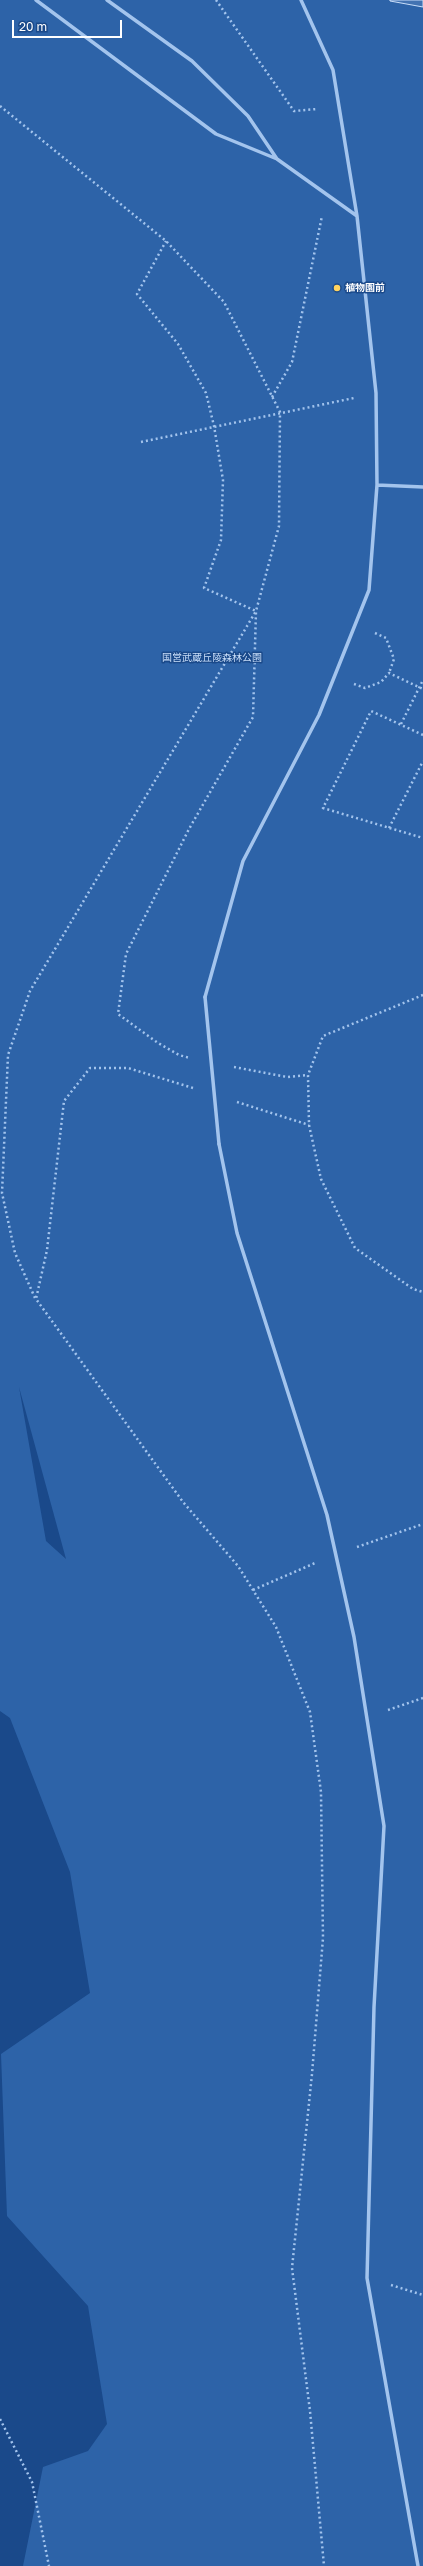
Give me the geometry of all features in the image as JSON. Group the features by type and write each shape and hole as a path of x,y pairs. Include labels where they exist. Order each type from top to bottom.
{"street":[{"path":"36,0 216,134 277,159 357,216"},
{"path":"107,0 192,61 248,116 277,159"},
{"path":"300,0 333,70 337,107 357,216 376,393 377,485 369,590 319,715 243,861 205,997 219,1144 236,1233 327,1515 354,1637 384,1826 374,2007 367,2278 418,2566"},
{"path":"377,485 423,487"}],"path":[{"path":"216,0 294,112 337,107"},
{"path":"0,106 166,241 224,302 280,412 279,526 256,611 253,717 189,829 126,954 118,1014 158,1044 179,1056 194,1059"},
{"path":"272,398 292,362 326,194"},
{"path":"166,241 137,294 181,350 206,393 214,426 223,480 221,540 204,588 256,611"},
{"path":"141,442 376,393"},
{"path":"256,611 30,991 8,1055 2,1193 15,1253 36,1299 183,1502 238,1566 276,1627 310,1712 321,1792 323,1938 312,2074 292,2268 310,2411 324,2566"},
{"path":"334,677 365,688 381,682 389,674 394,659 386,638 356,623"},
{"path":"389,674 423,689"},
{"path":"401,724 423,680"},
{"path":"423,735 371,711 323,808 423,838"},
{"path":"389,828 423,761"},
{"path":"423,995 323,1036 308,1075 310,1125 321,1179 355,1248 413,1289 423,1292"},
{"path":"233,1066 287,1078 308,1075"},
{"path":"36,1299 47,1250 64,1101 90,1068 128,1068 196,1090"},
{"path":"234,1101 310,1125"},
{"path":"366,1716 423,1698"},
{"path":"367,2278 423,2294"},
{"path":"0,2419 32,2482 49,2566"}],"green space":[{"name":"国営武蔵丘陵森林公園","path":"0,0 423,0 423,2566 23,2566 43,2467 88,2451 107,2424 88,2306 7,2216 1,2054 90,1993 70,1872 10,1718 0,1711","holes":["19,1387 66,1559 46,1541"]}],"building":[{"path":"423,0 423,7 390,1"}],"place":[{"name":"植物園前","path":"337,288"}]}
